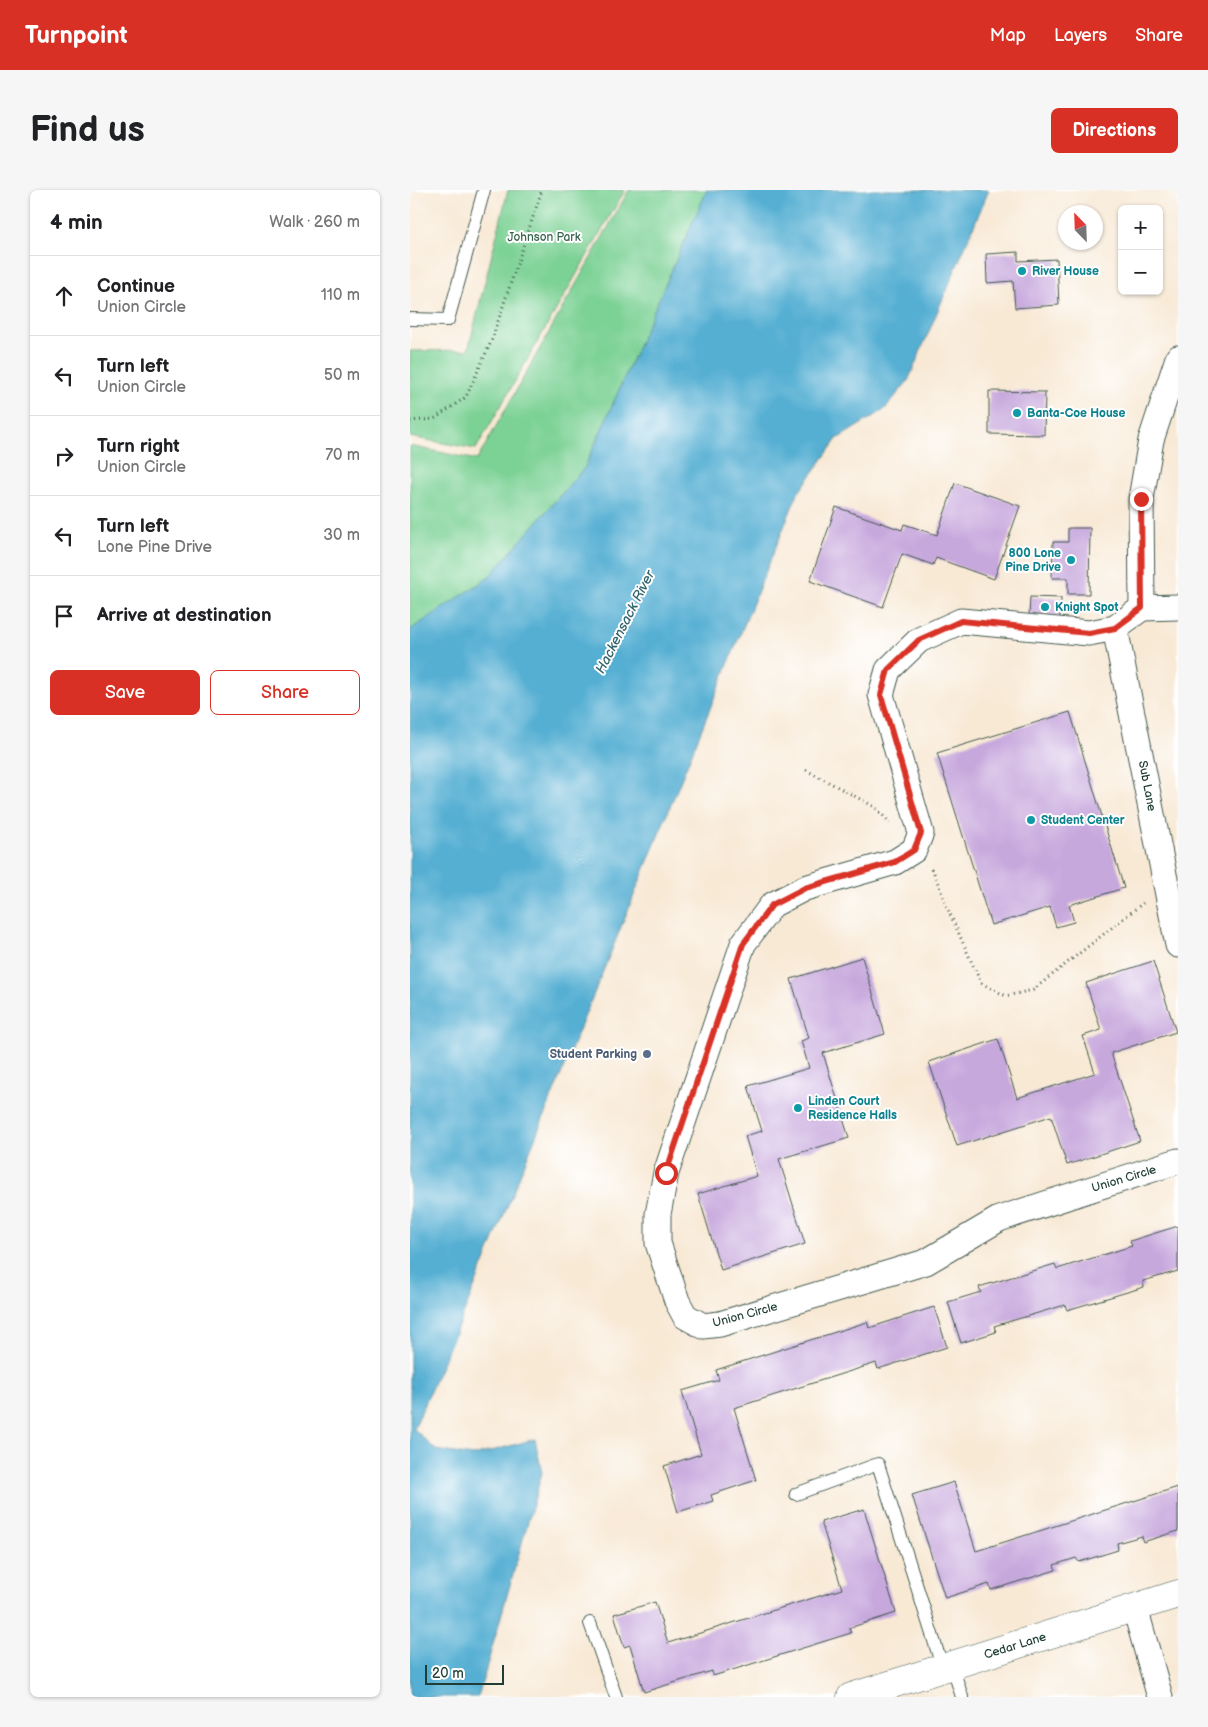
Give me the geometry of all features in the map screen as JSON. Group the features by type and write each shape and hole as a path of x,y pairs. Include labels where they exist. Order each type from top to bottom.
{"main road":[{"name":"Cedar Lane","path":"851,1697 1178,1594"}],"street":[{"path":"1142,608 1141,499 1151,440 1178,358"},
{"path":"914,850 921,833 881,695 888,670 919,640 961,621 1089,633 1115,628 1142,608 1178,607"},
{"name":"Sub Lane","path":"1115,628 1178,945"},
{"name":"Union Circle","path":"914,850 895,862 805,888 772,905 743,944 666,1173 658,1214 658,1243 677,1302 685,1316 703,1326 720,1324 926,1262 999,1219 1178,1161"},
{"path":"1135,1608 1160,1697"}],"lane":[{"path":"410,319 448,320 484,190"},
{"path":"796,1494 878,1464 947,1667 962,1697"},
{"path":"590,1623 616,1697"}],"path":[{"path":"410,421 434,419 466,397 491,342 542,190"},
{"path":"806,770 875,807 914,850 934,873 946,905 981,983 1006,996 1034,990 1143,903 1167,890"}],"green space":[{"name":"Johnson Park","path":"508,190 625,190 476,449 410,437 410,351 468,350"},
{"path":"629,190 707,190 585,467 488,578 410,630 410,446 477,460"}],"water":[{"name":"Hackensack River","path":"707,190 989,190 908,381 884,410 837,439 797,495 468,1303 414,1429 436,1450 473,1456 535,1439 542,1473 478,1697 410,1697 410,630 488,578 585,467"}],"building":[{"name":"River House","path":"1018,252 1018,261 1057,259 1059,305 1015,308 1013,281 987,283 986,254"},
{"name":"Banta-Coe House","path":"989,391 1045,392 1044,435 989,434"},
{"path":"955,483 1020,506 994,579 936,558 933,565 902,554 883,607 810,581 836,507 902,530 904,524 937,535"},
{"name":"800 Lone Pine Drive","path":"1068,528 1090,528 1089,594 1068,594 1068,578 1052,578 1053,542 1068,542"},
{"name":"Knight Spot","path":"1030,597 1061,598 1060,618 1029,616"},
{"name":"Student Center","path":"1070,712 1124,888 1069,905 1074,922 1056,927 1050,907 991,925 937,753"},
{"name":"Linden Court Residence Halls","path":"862,957 885,1034 823,1053 849,1138 779,1159 805,1244 721,1270 698,1194 757,1176 745,1136 762,1131 748,1086 809,1068 801,1041 809,1038 791,979"},
{"path":"1153,961 1176,1032 1111,1053 1140,1141 1067,1165 1051,1116 957,1146 929,1062 998,1039 1017,1098 1095,1073 1083,1036 1101,1030 1086,983"},
{"path":"1178,1226 1178,1271 1143,1281 1144,1287 1067,1310 1065,1305 994,1326 996,1332 961,1343 948,1302 981,1292 979,1287 1055,1264 1057,1269 1132,1246 1130,1241"},
{"path":"934,1307 947,1347 878,1369 876,1363 734,1408 756,1480 711,1495 713,1501 678,1512 664,1466 701,1454 682,1391 719,1380 716,1370 867,1322 869,1328"},
{"path":"954,1482 976,1551 1178,1487 1178,1531 1143,1542 1142,1536 1117,1543 1118,1550 1079,1562 1076,1558 1054,1565 1056,1570 991,1590 989,1584 945,1598 912,1495"},
{"path":"864,1509 896,1613 849,1628 851,1633 713,1676 712,1671 644,1692 630,1645 624,1647 614,1614 655,1602 668,1643 842,1589 821,1522"}],"place":[{"name":"River House","path":"1022,271"},
{"name":"Banta-Coe House","path":"1017,413"},
{"name":"800 Lone Pine Drive","path":"1071,560"},
{"name":"Knight Spot","path":"1045,607"},
{"name":"Student Center","path":"1031,820"},
{"name":"Student Parking","path":"647,1054"},
{"name":"Linden Court Residence Halls","path":"798,1108"}],"route":[{"path":"666,1173 743,944 772,905 805,888 895,862 914,850 921,833 881,695 888,670 919,640 961,621 1089,633 1115,628 1142,608 1141,499"}]}
